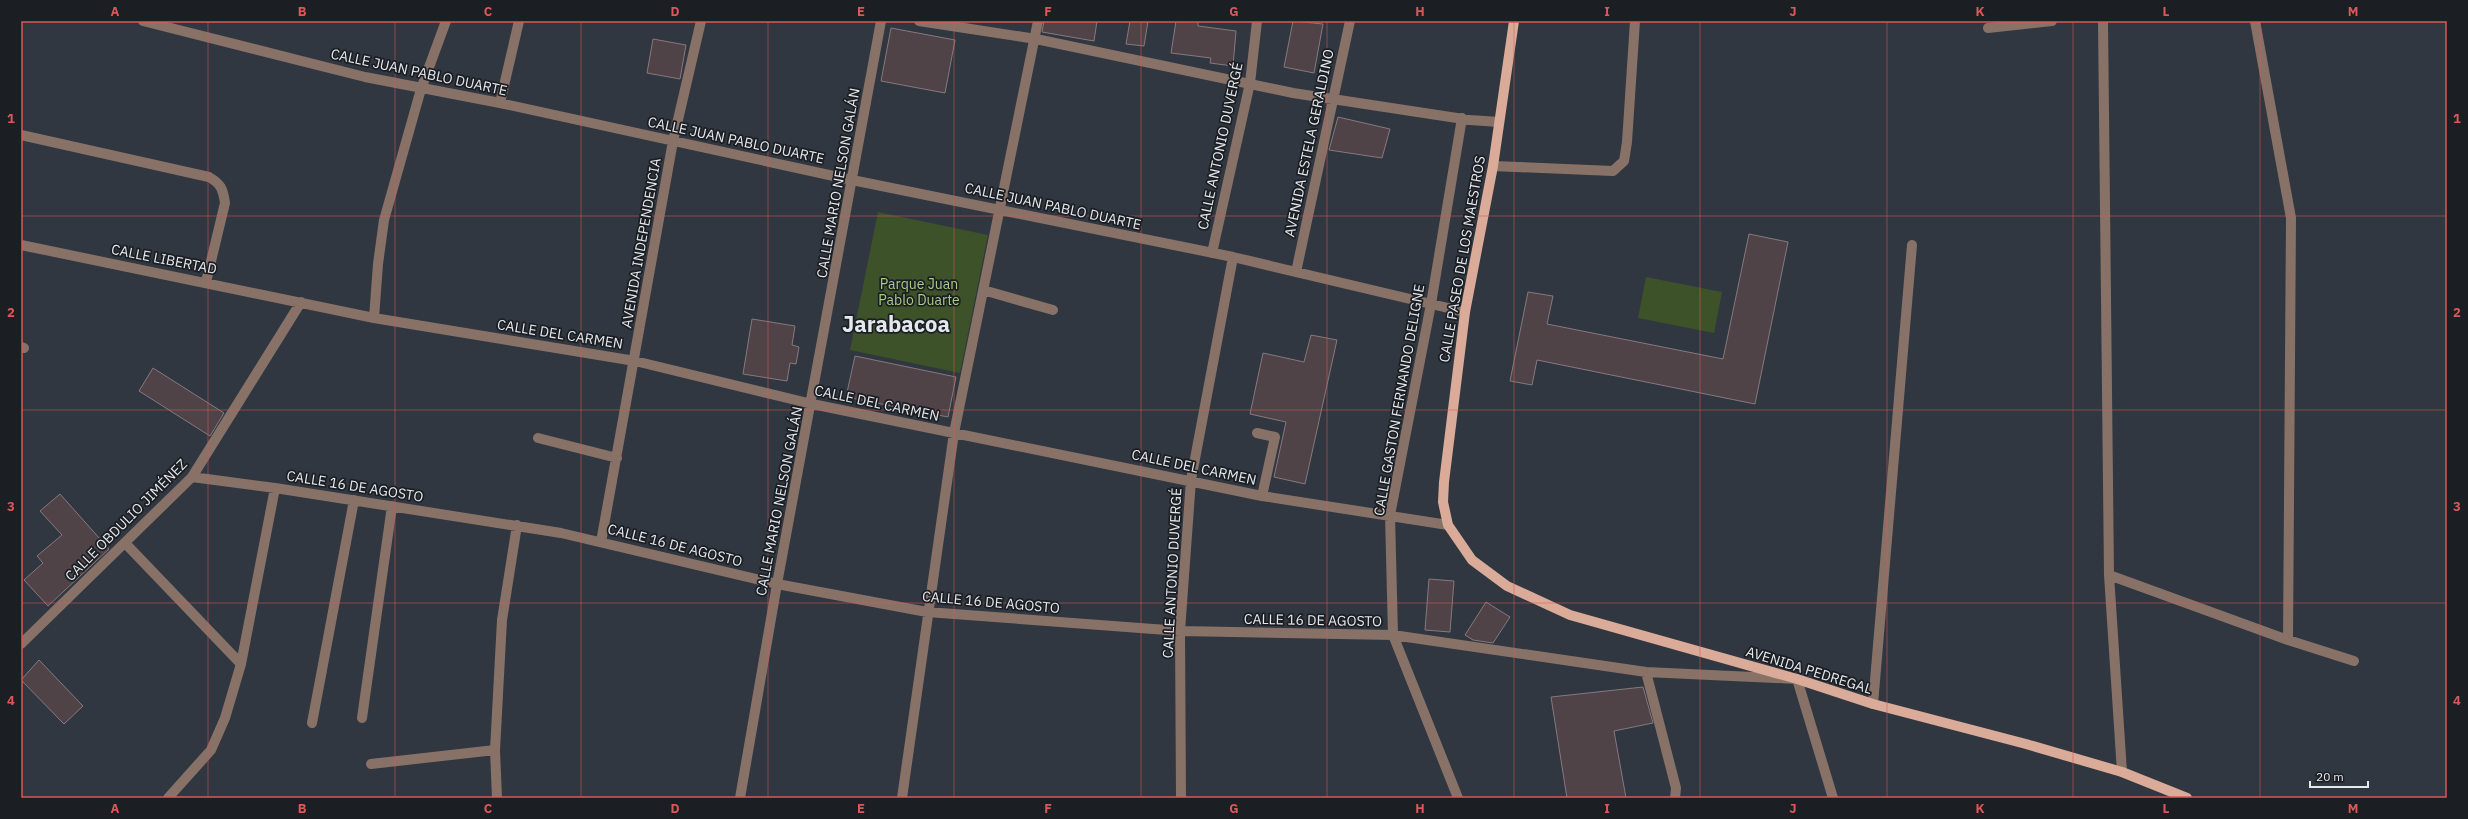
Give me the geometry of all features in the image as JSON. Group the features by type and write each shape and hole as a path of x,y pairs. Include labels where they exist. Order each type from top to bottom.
{"main road":[{"name":"CALLE PASEO DE LOS MAESTROS","path":"1448,525 1443,502 1444,482 1465,312 1493,166 1514,21"},
{"name":"AVENIDA PEDREGAL","path":"1448,525 1472,560 1507,586 1570,615 1797,679 1873,704 2026,744 2122,772 2187,798"}],"street":[{"name":"CALLE JUAN PABLO DUARTE","path":"143,21 421,89 500,103 852,180 1233,257 1465,312"},
{"path":"374,318 378,264 384,220 421,89 446,21"},
{"path":"500,103 519,21"},
{"name":"AVENIDA INDEPENDENCIA","path":"601,542 635,361 673,141 701,21"},
{"name":"CALLE MARIO NELSON GALÁN","path":"740,798 777,584 812,404 881,21"},
{"path":"918,21 1036,39 1250,83 1333,98 1462,118 1499,122"},
{"path":"902,798 927,612 954,433 1036,39 1038,21"},
{"name":"CALLE ANTONIO DUVERGÉ","path":"1212,253 1250,83 1257,21"},
{"name":"AVENIDA ESTELA GERALDINO","path":"1296,272 1350,21"},
{"path":"1493,166 1613,171 1624,161 1627,142 1636,21"},
{"path":"1988,28 2052,21"},
{"path":"2103,21 2109,575 2122,772"},
{"path":"2255,21 2291,218 2288,640"},
{"name":"CALLE GASTON FERNANDO DELIGNE","path":"1458,798 1393,635 1390,515 1432,304 1462,118"},
{"path":"21,135 209,177 219,183 224,192 225,203 206,282"},
{"name":"CALLE LIBERTAD","path":"21,245 301,302"},
{"path":"1873,704 1912,245"},
{"name":"CALLE ANTONIO DUVERGÉ","path":"1181,798 1180,631 1191,480 1233,257"},
{"path":"984,290 1053,310"},
{"name":"CALLE DEL CARMEN","path":"301,302 374,318 635,361 812,404 1191,480 1262,496 1448,525"},
{"name":"CALLE OBDULIO JIMÉNEZ","path":"21,644 192,477 301,302"},
{"path":"1257,433 1275,437 1262,496"},
{"path":"538,438 617,458"},
{"name":"CALLE 16 DE AGOSTO","path":"192,477 275,488 517,525 601,542 777,584 927,612 1180,631 1393,635 1646,672 1797,679"},
{"path":"168,798 181,786 211,750 225,718 241,664 275,488"},
{"path":"312,723 354,500"},
{"path":"362,718 392,506"},
{"path":"497,798 495,750 502,620 517,525"},
{"path":"126,542 241,664"},
{"path":"2109,575 2288,640 2354,661"},
{"path":"1646,672 1676,788 1676,798"},
{"path":"1797,679 1833,798"},
{"path":"371,764 495,750"}],"green space":[{"name":"Parque Juan Pablo Duarte","path":"878,212 988,235 960,373 850,350"},
{"path":"1646,277 1722,292 1714,333 1638,318"}],"building":[{"path":"1044,21 1097,21 1094,41 1042,32"},
{"path":"1130,21 1148,21 1144,46 1126,44"},
{"path":"1176,21 1198,21 1198,26 1236,31 1233,66 1210,63 1211,58 1171,53"},
{"path":"1293,21 1323,24 1314,73 1284,67"},
{"path":"891,28 955,40 945,93 881,81"},
{"path":"653,39 686,45 680,79 647,73"},
{"path":"1338,117 1390,129 1382,158 1329,150"},
{"path":"1749,234 1788,242 1755,404 1537,360 1532,385 1510,381 1528,292 1553,296 1547,324 1723,359"},
{"path":"752,319 795,326 792,345 799,347 796,364 790,363 787,381 743,374"},
{"path":"1311,335 1337,340 1305,484 1274,477 1286,422 1250,414 1263,353 1304,362"},
{"path":"855,356 956,377 948,417 846,397"},
{"path":"153,368 224,413 210,436 139,391"},
{"path":"60,494 109,549 48,606 24,580 43,563 37,556 62,535 40,511"},
{"path":"1429,579 1454,581 1450,632 1425,630"},
{"path":"1486,602 1510,617 1493,643 1473,640 1465,635"},
{"path":"39,660 83,706 64,724 21,680"},
{"path":"1643,687 1653,723 1614,731 1626,798 1567,798 1551,697"}],"district":[{"name":"Jarabacoa","path":"896,323"}]}
